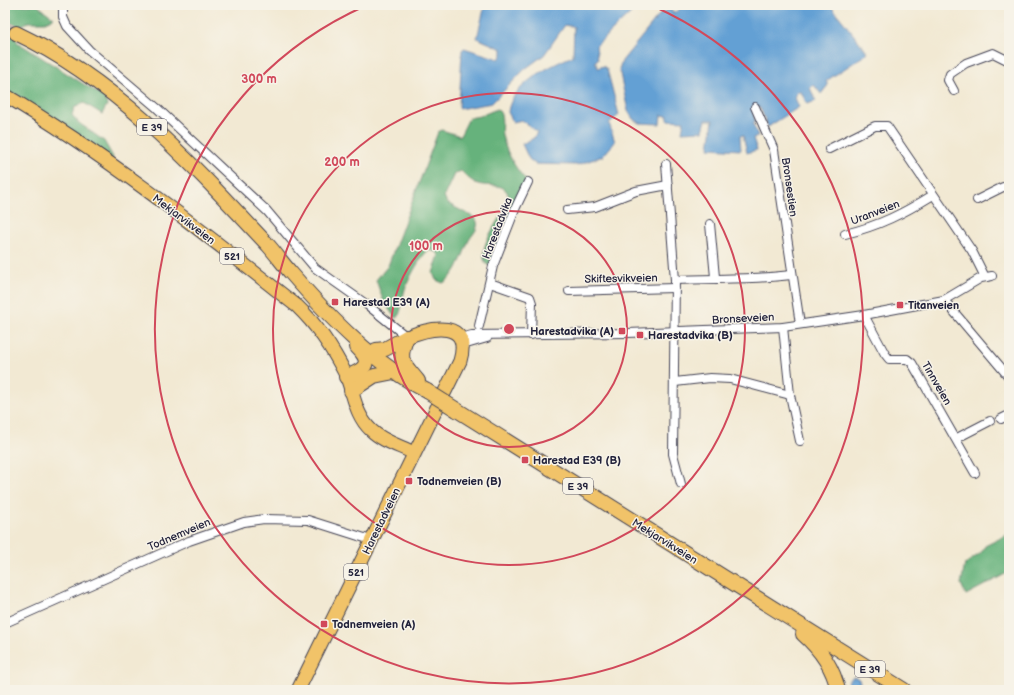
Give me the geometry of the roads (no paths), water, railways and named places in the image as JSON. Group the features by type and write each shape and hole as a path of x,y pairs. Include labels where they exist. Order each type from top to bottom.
{"highway":[{"name":"E 39","path":"16,33 43,46 72,64 129,106 186,161 269,246 292,274 351,336 375,353"},
{"name":"E 39","path":"269,246 296,268 375,353"},
{"name":"E 39","path":"346,377 363,369 366,361 351,336"},
{"path":"375,353 407,337"},
{"name":"E 39","path":"407,337 401,352 402,363 424,388"},
{"name":"Mekjarvikveien","path":"375,353 394,372 424,388"},
{"name":"Mekjarvikveien","path":"375,353 457,410 904,690"},
{"path":"351,391 374,376 394,372"},
{"name":"E 39","path":"778,611 821,652 831,669 838,690"}],"main road":[{"name":"Mekjarvikveien","path":"5,96 120,170 296,306 321,332 346,377 359,414 372,431 414,453"},
{"path":"407,337 426,329 438,328 453,332 461,342"},
{"name":"Harestadveien","path":"298,690 460,361 461,342"}],"street":[{"path":"63,5 62,17 67,26 89,50 158,108 256,200 315,268 366,304 407,337"},
{"path":"954,91 948,80 950,74 966,63 993,53 1009,61"},
{"name":"Bronsestien","path":"755,107 774,150 791,275 800,324"},
{"name":"Bronseveien","path":"461,342 493,336 676,332 783,327 864,315 944,300 989,276 887,126 875,126 829,149"},
{"path":"666,164 675,284 676,332 673,454 681,484"},
{"name":"Harestadvika","path":"479,326 493,266 516,207 528,182"},
{"path":"567,210 595,207 636,191 668,185"},
{"path":"977,200 1003,187 1009,187"},
{"name":"Uranveien","path":"845,234 866,230 901,215 933,195"},
{"path":"710,224 715,277"},
{"name":"Skiftesvikveien","path":"569,291 675,284 715,277 771,277 791,275"},
{"path":"490,282 530,297 532,303 531,336"},
{"path":"944,300 1009,376"},
{"name":"Tinnveien","path":"864,315 885,354 889,358 907,359 912,363 957,438 975,473"},
{"path":"783,327 790,395 800,441"},
{"path":"675,382 710,378 730,379 790,395"},
{"path":"957,438 990,421"},
{"name":"Todnemveien","path":"5,623 189,541 244,522 264,519 308,520 371,540"}],"water":[{"path":"485,5 639,5 596,46 598,60 595,61 598,68 603,66 607,69 619,115 609,123 615,142 603,156 577,165 535,164 529,159 522,144 534,138 537,132 522,120 513,122 508,112 516,93 533,77 573,56 574,27 565,25 544,55 525,69 492,103 459,108 462,50 464,48 499,59 502,55 502,49 477,38"},
{"path":"681,5 830,5 868,53 826,81 828,85 821,94 814,85 810,88 816,101 807,104 801,92 797,92 795,98 799,107 768,127 760,107 753,107 755,122 753,124 758,136 753,138 757,150 747,153 743,135 740,136 741,150 709,148 713,120 706,120 703,131 682,132 684,121 668,120 668,116 661,115 660,124 639,123 633,119 628,111 619,69 622,61 660,14 670,8 673,13 679,10"},
{"path":"856,677 859,678 859,688 852,689 849,688 848,681 849,678"}],"tunnel":[{"path":"5,28 16,33"}],"place":[{"name":"Harestad E39 (A)","path":"335,302"},
{"name":"Titanveien","path":"900,305"},
{"name":"Harestadvika (A)","path":"622,331"},
{"name":"Harestadvika (B)","path":"640,335"},
{"name":"Harestad E39 (B)","path":"525,460"},
{"name":"Todnemveien (B)","path":"409,481"},
{"name":"Todnemveien (A)","path":"324,624"}]}
